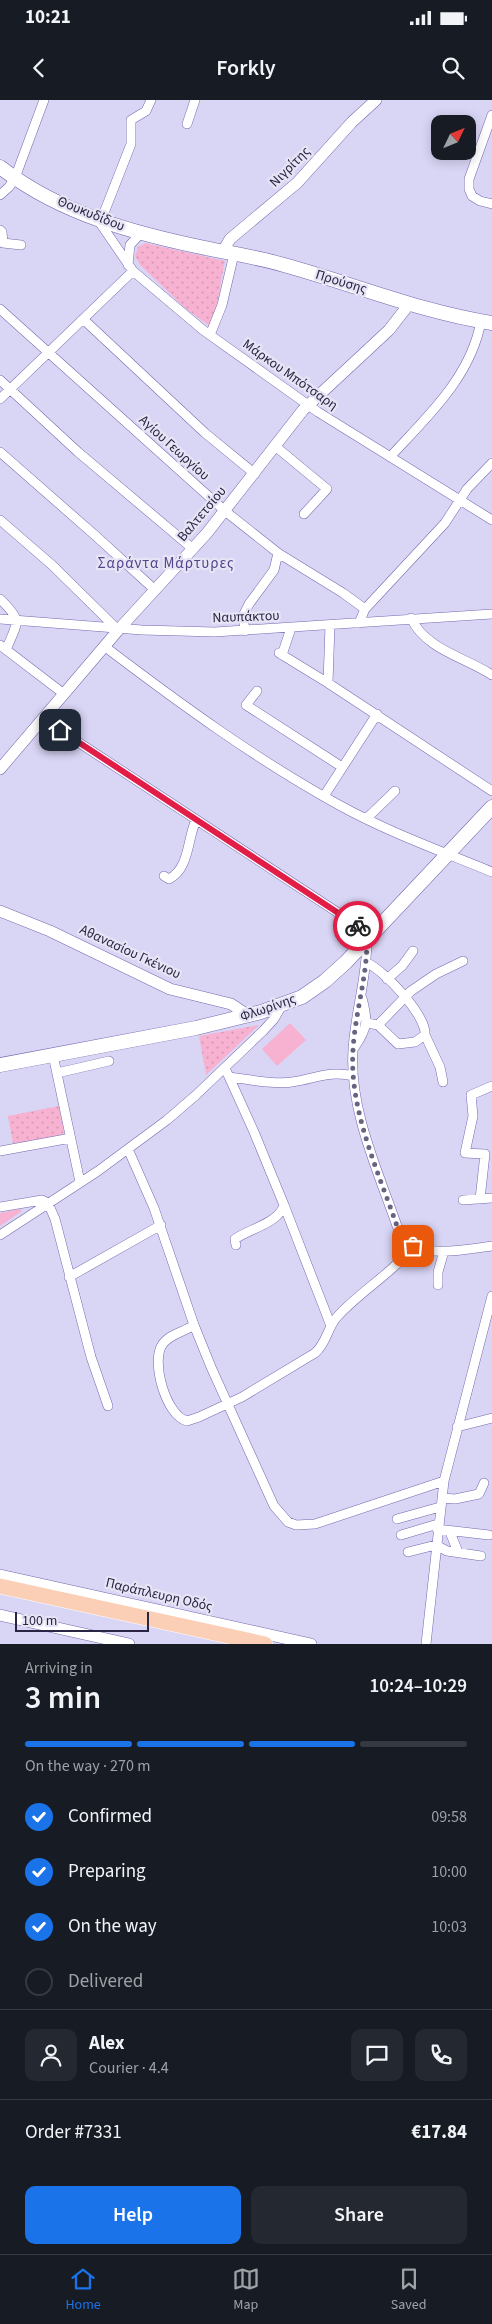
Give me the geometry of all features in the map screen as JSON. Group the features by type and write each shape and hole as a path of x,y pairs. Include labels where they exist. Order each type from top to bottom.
{"main road":[{"name":"Θουκυδίδου","path":"0,167 15,178 51,198 100,221 189,244"},
{"name":"Προύσης","path":"189,244 281,264 410,303 487,322"},
{"name":"Φλωρίνης","path":"0,1065 196,1028 249,1016 302,997 325,981 369,938 492,807"},
{"path":"0,1586 265,1644"}],"street":[{"path":"0,195 15,178 44,100"},
{"path":"100,221 131,144 131,120 146,111 151,100"},
{"path":"187,124 195,100"},
{"name":"Νιγρίτης","path":"228,253 230,239 297,183 347,127 376,100"},
{"path":"492,115 469,179 470,192 476,200 492,204"},
{"name":"Μάρκου Μπότσαρη","path":"100,221 100,226 130,268 210,335 307,405 492,520"},
{"path":"0,230 3,243 21,245"},
{"path":"0,399 83,319 130,268 130,244 141,233"},
{"path":"210,335 222,304 228,253"},
{"name":"Βαλτετσίου","path":"0,769 118,628 193,549 225,512 307,405 389,330 410,303"},
{"name":"Αγίου Γεωργίου","path":"0,310 225,512 278,553 343,592 365,609"},
{"path":"83,319 205,433 254,474"},
{"path":"390,457 443,399 456,381 472,354 487,322"},
{"path":"0,380 72,447 193,549"},
{"path":"275,446 327,489 304,514"},
{"path":"0,452 98,537 155,590"},
{"path":"359,623 365,609 445,523 460,500 492,463"},
{"path":"0,520 52,565 118,628"},
{"path":"245,631 243,616 249,604 274,570 278,553"},
{"path":"0,599 16,614 18,620 3,648 64,694"},
{"name":"Ναυπάκτου","path":"0,619 118,628 207,632 492,614"},
{"path":"411,618 417,628 442,651 467,660 492,675"},
{"path":"328,682 330,625"},
{"path":"291,628 281,654 328,682 492,791"},
{"path":"104,646 238,742 324,796 366,819 492,872"},
{"path":"257,691 246,705 342,767"},
{"path":"324,796 376,714"},
{"path":"43,719 369,938 367,963 352,1051 353,1076 356,1104 397,1226 404,1239 413,1246 430,1250 444,1251 492,1246"},
{"path":"366,819 395,791"},
{"path":"164,876 169,879 179,874 185,860 190,832 196,820"},
{"name":"Αθανασίου Γκένιου","path":"0,911 42,928 170,988 231,1004 249,1016"},
{"path":"387,979 402,966 413,951"},
{"path":"378,1025 404,998 428,980 463,961"},
{"path":"367,963 387,979 422,1021 425,1035 440,1067 443,1082"},
{"path":"352,1051 364,1035 367,1022 361,996"},
{"path":"0,1235 128,1149 187,1104 274,1019 282,1005"},
{"path":"367,1022 378,1025 398,1044 415,1042 425,1035"},
{"path":"53,1055 80,1182"},
{"path":"57,1073 109,1061"},
{"path":"224,1068 284,1205 331,1326"},
{"path":"229,1077 291,1082 340,1072 353,1076"},
{"path":"480,1198 485,1154 466,1153 473,1116 472,1095 492,1086"},
{"path":"0,1151 71,1138"},
{"path":"128,1149 161,1225 194,1325 274,1506 288,1522 296,1525 315,1524 357,1508 372,1506 444,1481"},
{"path":"463,1200 492,1198"},
{"path":"0,1207 42,1200 48,1203 54,1219 91,1358 108,1406"},
{"path":"236,1245 234,1239 244,1232 268,1222 280,1213 284,1205"},
{"path":"69,1277 161,1225"},
{"path":"194,1325 172,1336 161,1347 158,1362 166,1398 179,1416 187,1421 228,1404 318,1350 340,1314 397,1265 413,1246"},
{"path":"438,1285 438,1272 444,1251"},
{"path":"426,1644 444,1481 492,1296"},
{"path":"458,1427 492,1418"},
{"path":"397,1519 441,1503 479,1494 484,1483"},
{"path":"402,1534 438,1527 450,1532 489,1535"},
{"path":"450,1532 458,1552"},
{"path":"408,1552 436,1546 447,1551 481,1556"},
{"name":"Παράπλευρη Οδός","path":"0,1576 311,1644"},
{"path":"0,1615 129,1644"}],"shaded area":[{"path":"145,243 225,261 211,327 185,308 140,265 135,256 138,247"},
{"path":"290,1023 306,1040 277,1066 262,1049"},
{"path":"259,1025 206,1075 199,1036"},
{"path":"59,1106 64,1132 61,1135 13,1144 8,1116"},
{"path":"20,1209 22,1211 0,1226 0,1213"}],"way so far":[{"path":"358,926 372,935 367,940 367,963 352,1051 354,1096 397,1226 404,1239 413,1246"}],"district":[{"name":"Σαράντα Μάρτυρες","path":"166,563"}],"route":[{"path":"60,730 358,926"}]}
